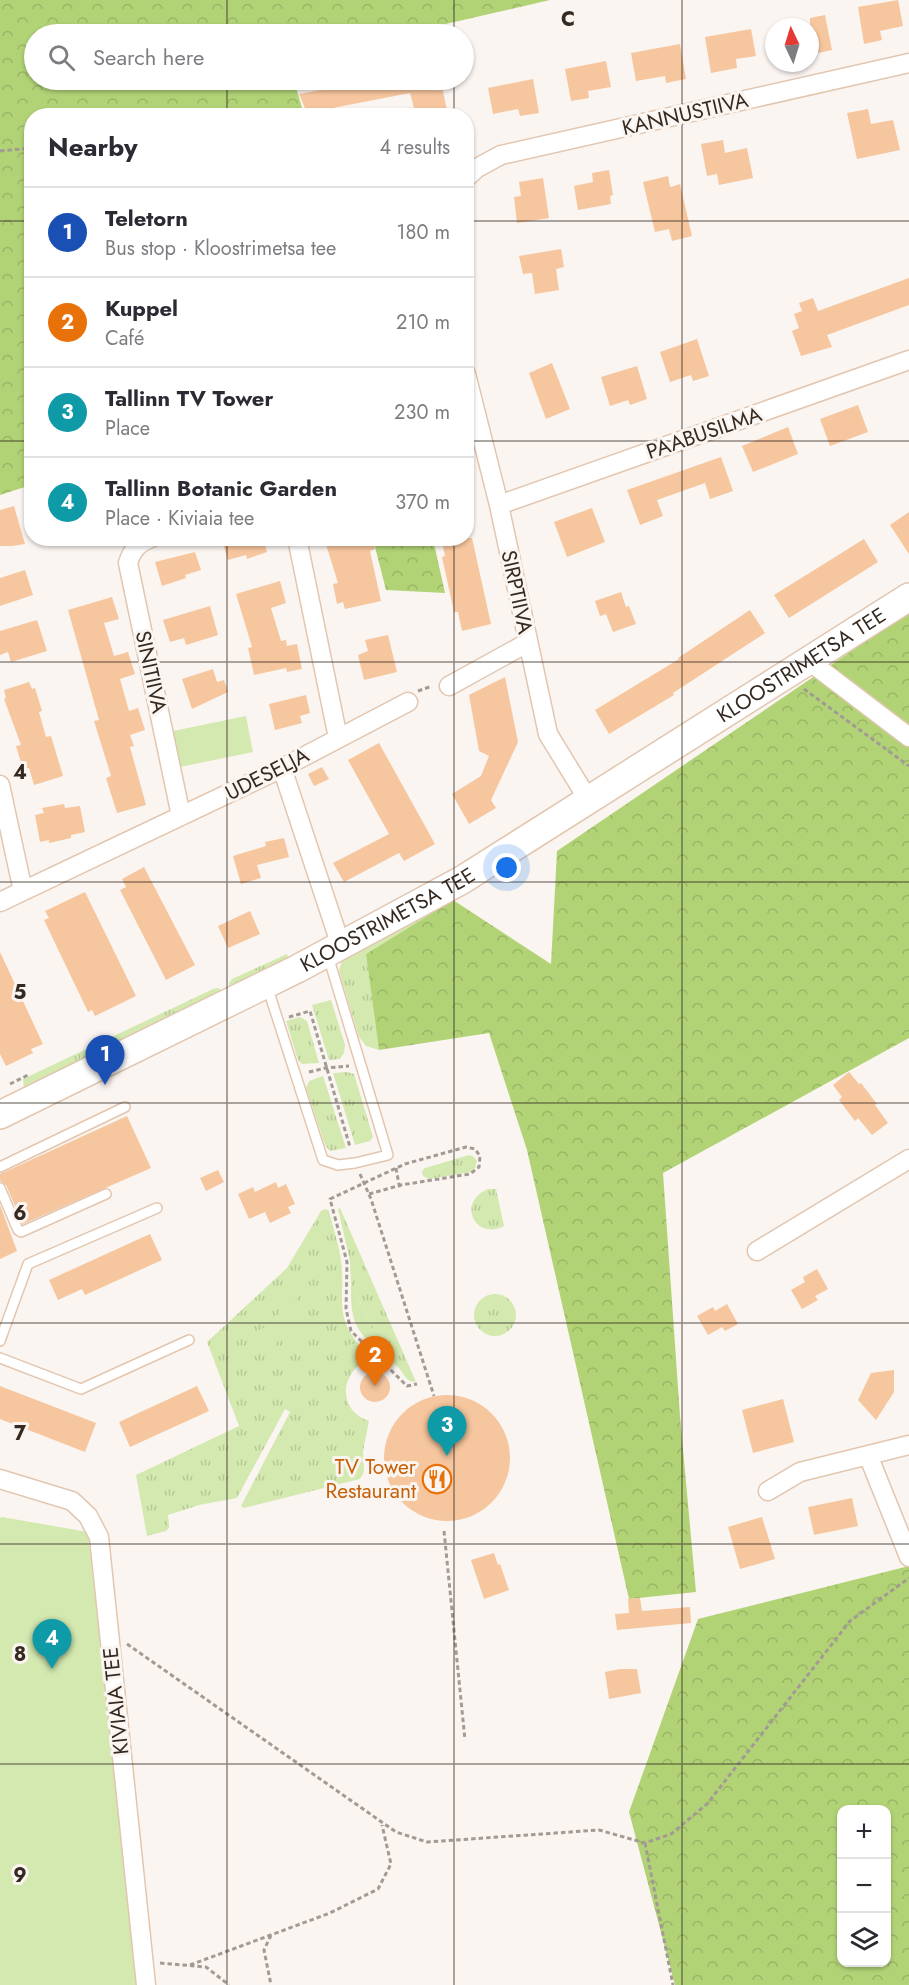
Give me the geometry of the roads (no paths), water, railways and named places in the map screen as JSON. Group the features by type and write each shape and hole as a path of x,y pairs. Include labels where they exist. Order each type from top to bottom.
{"main road":[{"name":"KLOOSTRIMETSA TEE","path":"0,1115 266,984 462,880 909,597"}],"street":[{"name":"KANNUSTIIVA","path":"474,171 501,155 909,63"},
{"name":"PAABUSILMA","path":"499,505 909,360"},
{"name":"SIRPTIIVA","path":"474,406 499,505 548,734 589,801"},
{"name":"SINITIIVA","path":"138,546 132,551 128,563 181,816"},
{"path":"299,546 338,738"},
{"path":"449,687 527,643"},
{"path":"809,661 909,737"},
{"name":"UDESELJA","path":"0,902 282,768 408,702"},
{"path":"282,768 334,949"},
{"path":"0,785 23,891"},
{"path":"757,1251 909,1159"},
{"path":"768,1491 800,1472 909,1445"},
{"path":"868,1455 909,1557"},
{"name":"KIVIAIA TEE","path":"0,1479 72,1501 88,1516 99,1537 146,1985"}],"lane":[{"path":"266,984 323,1160 338,1166 388,1155 334,949"},
{"path":"0,1167 125,1107"},
{"path":"0,1188 18,1230 21,1232 106,1194"},
{"path":"0,1341 28,1264 157,1208"},
{"path":"0,1358 81,1389 189,1340"}],"place":[{"name":"Teletorn","path":"105,1085"},
{"name":"Kuppel","path":"375,1386"},
{"name":"Tallinn TV Tower","path":"447,1456"},
{"name":"TV Tower Restaurant","path":"437,1479"},
{"name":"Tallinn Botanic Garden","path":"52,1669"}]}
